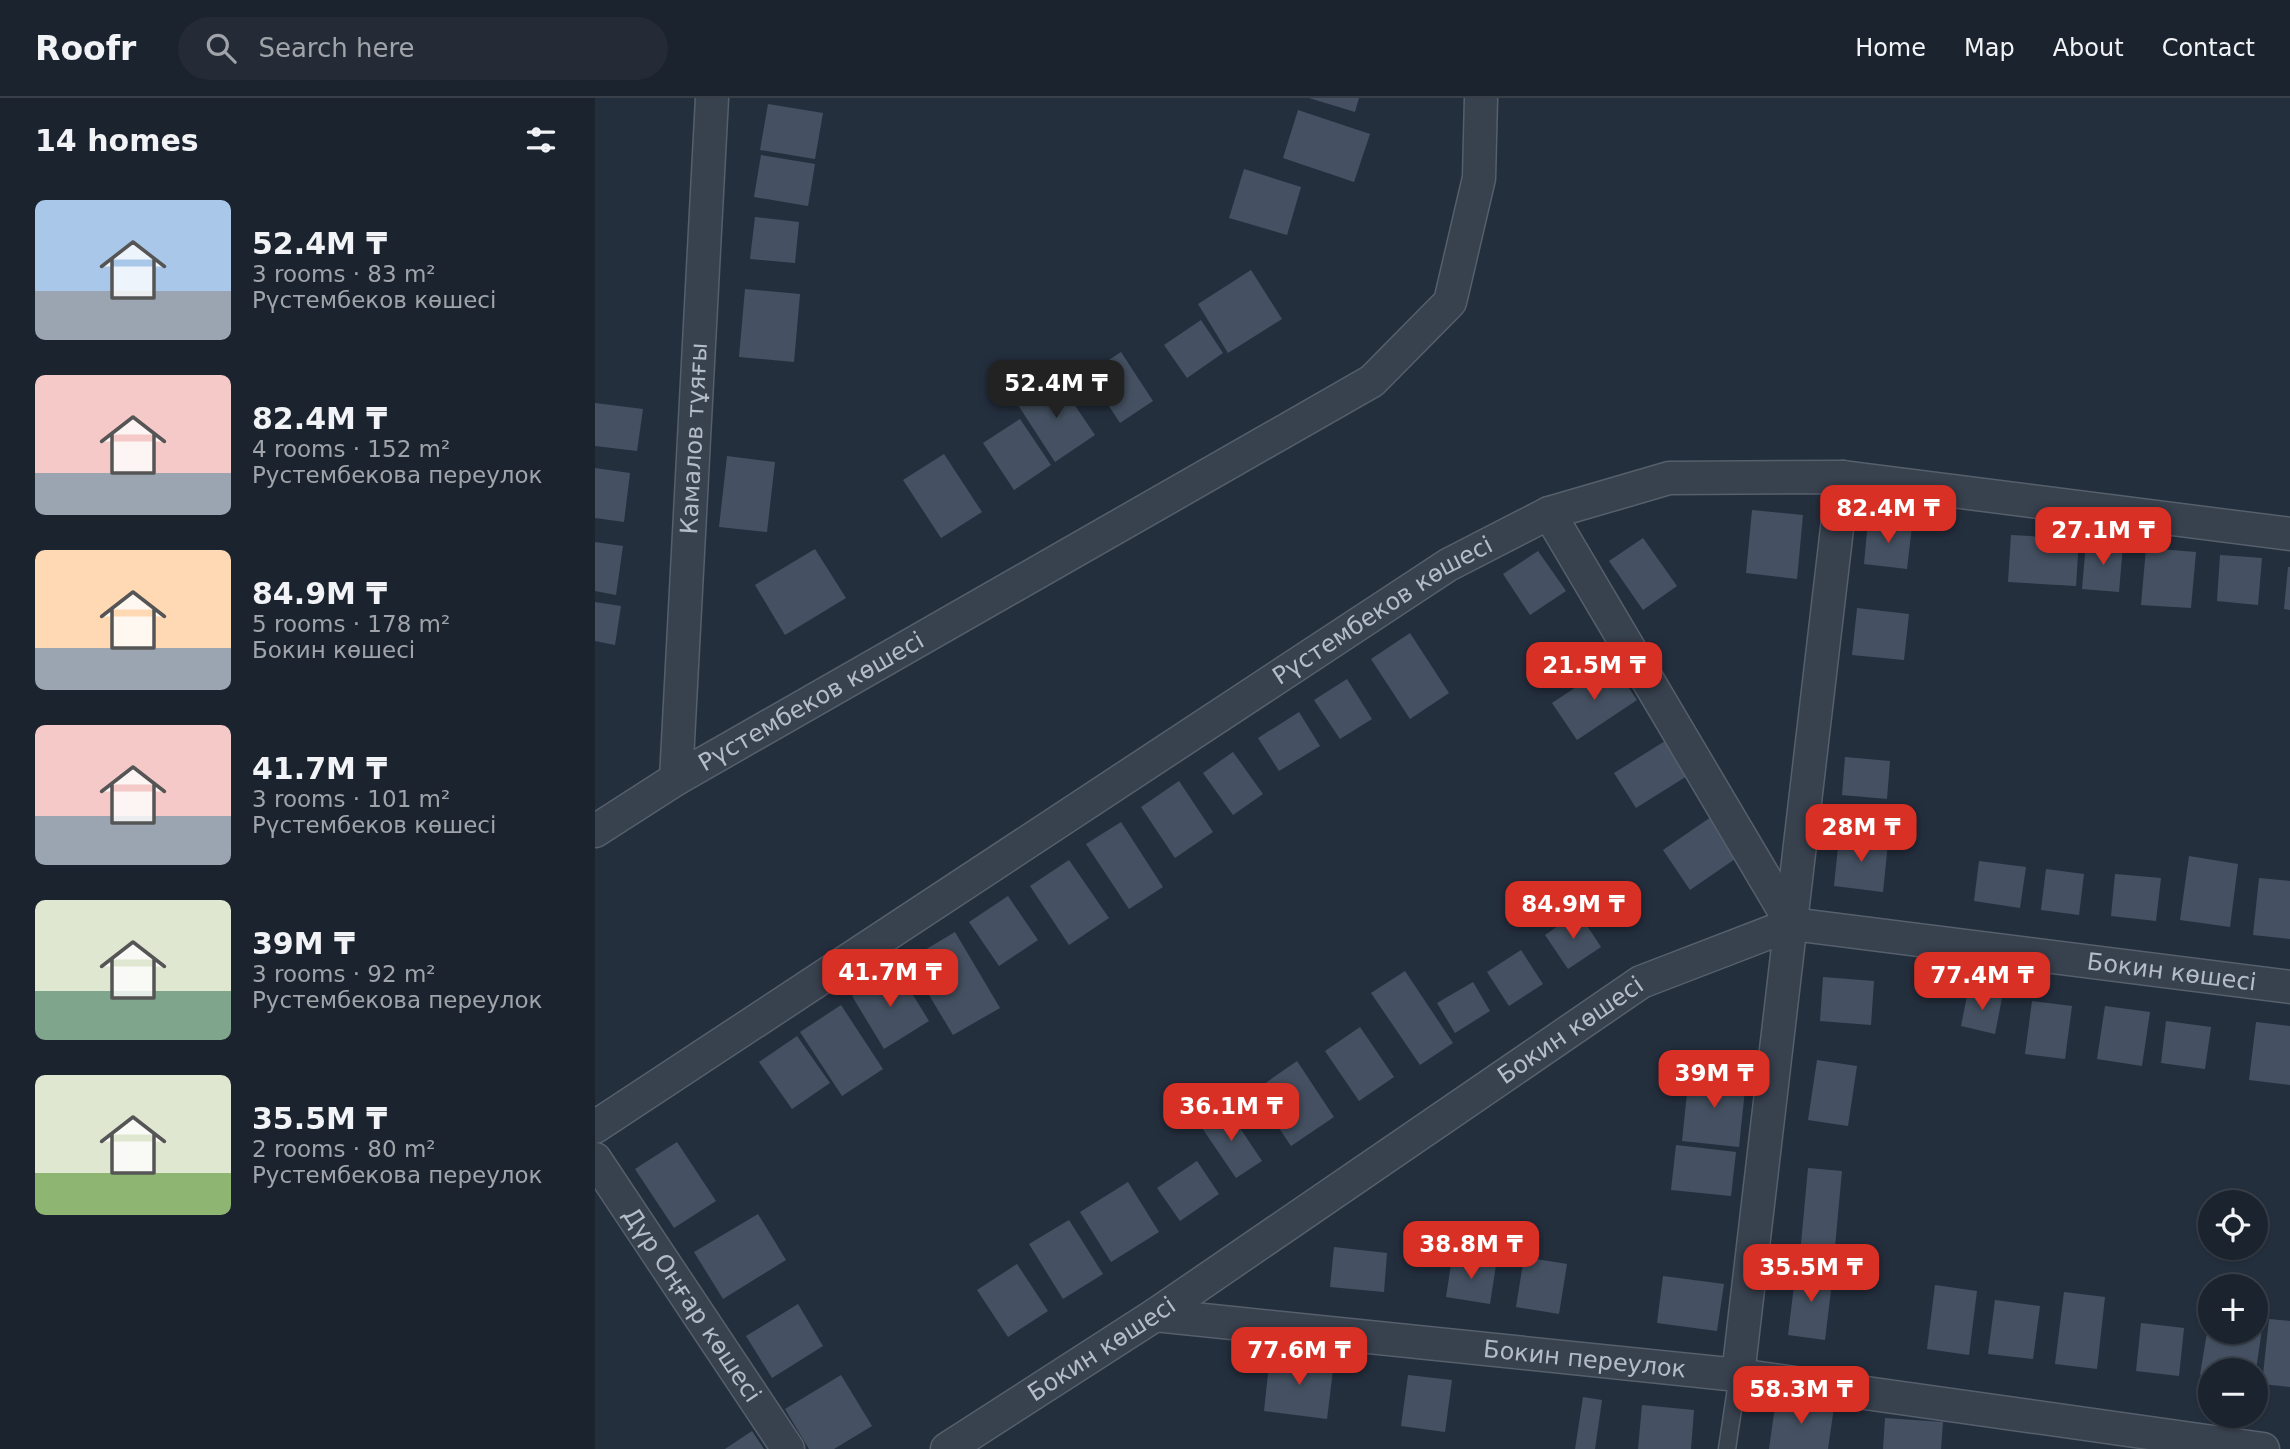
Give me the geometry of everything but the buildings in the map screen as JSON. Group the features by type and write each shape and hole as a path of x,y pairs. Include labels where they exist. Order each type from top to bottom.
{"street":[{"name":"Камалов тұяғы","path":"676,779 712,98"},
{"name":"Рүстембеков көшесі","path":"595,831 676,779 1371,381 1450,302 1479,178 1481,98"},
{"name":"Рүстембеков көшесі","path":"595,1127 1448,565 1549,513 1669,478 1843,477 2290,534"},
{"path":"1738,1375 1843,477"},
{"path":"1549,513 1791,924"},
{"name":"Бокин көшесі","path":"947,1449 1154,1315 1641,982 1791,924 2290,987"},
{"name":"Дүр Оңғар көшесі","path":"595,1159 788,1449"},
{"name":"Бокин переулок","path":"1154,1315 1738,1375 2263,1449"}],"lane":[{"path":"1727,1449 1738,1375"}]}
